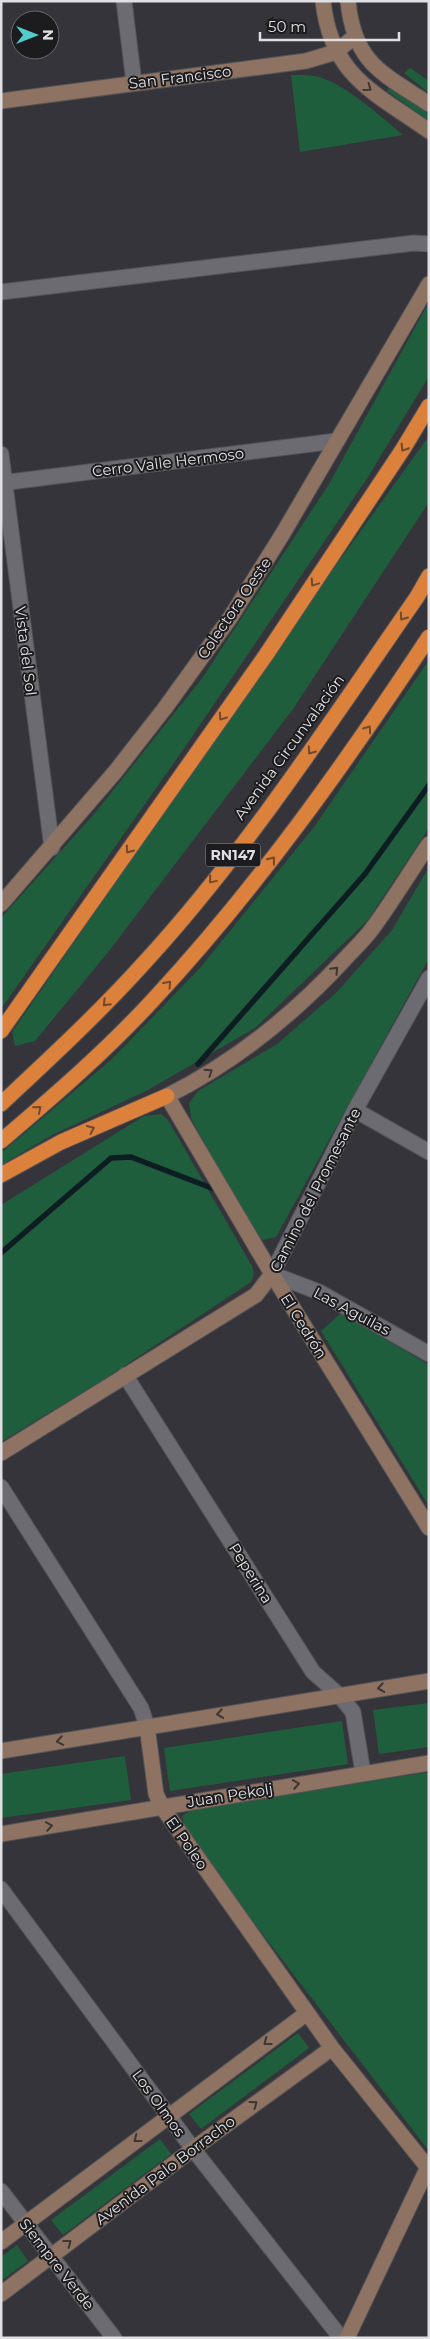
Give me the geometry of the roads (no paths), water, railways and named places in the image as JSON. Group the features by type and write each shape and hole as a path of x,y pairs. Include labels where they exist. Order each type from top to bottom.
{"highway":[{"path":"1,1031 266,655 403,449 429,406"},
{"name":"Avenida Circunvalación","path":"1,1104 87,1023 145,962 224,866 298,769 417,597 429,576"},
{"name":"RN147","path":"1,1141 107,1048 153,1001 220,925 319,800 429,637"},
{"path":"1,1175 61,1142 167,1096"}],"street":[{"path":"124,1 134,83"},
{"path":"324,1 329,33 344,66 361,82 429,131"},
{"path":"348,1 354,37 368,60 429,104"},
{"name":"San Francisco","path":"1,101 306,61 336,52 354,37"},
{"path":"1,292 414,242 429,244"},
{"name":"Colectora Oeste","path":"1,904 52,848 165,708 230,618 282,535 429,284"},
{"name":"Cerro Valle Hermoso","path":"3,483 336,441"},
{"name":"Vista del Sol","path":"1,454 3,483 52,848"},
{"path":"167,1096 195,1082 274,1027 320,986 371,931 429,844"},
{"name":"Camino del Promesante","path":"1,1453 256,1295 272,1274 355,1110 429,978"},
{"name":"El Cedrón","path":"167,1096 272,1274 429,1528"},
{"path":"355,1110 429,1152"},
{"name":"Las Aguilas","path":"272,1274 319,1292 429,1354"},
{"name":"Peperina","path":"125,1375 313,1672 339,1695 353,1712 363,1773"},
{"name":"El Poleo","path":"1,1487 141,1708 147,1726 156,1794 162,1807 306,2013 428,2169"},
{"path":"1,1751 429,1681"},
{"name":"Juan Pekolj","path":"1,1834 429,1763"},
{"name":"Los Olmos","path":"1,1889 168,2116 341,2338"},
{"path":"1,2242 306,2013"},
{"name":"Avenida Palo Borracho","path":"1,2294 193,2149 332,2048"},
{"path":"347,2338 428,2169"},
{"name":"Siempre Verde","path":"1,2191 114,2338"}],"waterway":[{"path":"198,1064 365,874 429,785"},
{"path":"1,1253 111,1158 131,1157 214,1189"}]}
